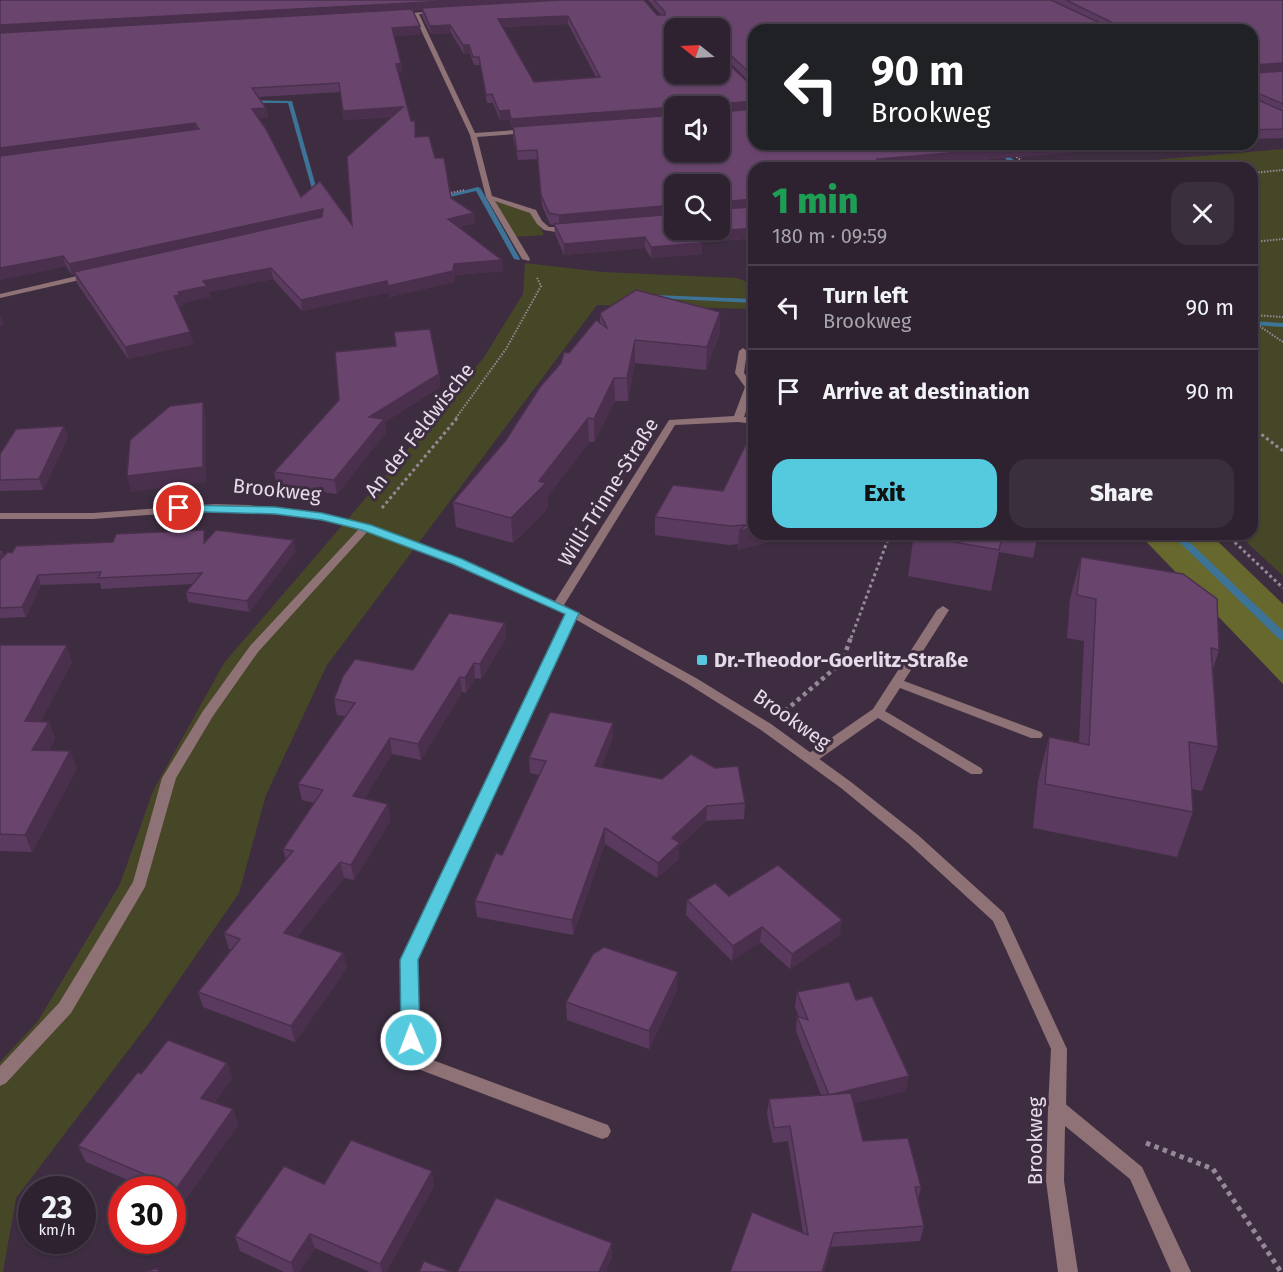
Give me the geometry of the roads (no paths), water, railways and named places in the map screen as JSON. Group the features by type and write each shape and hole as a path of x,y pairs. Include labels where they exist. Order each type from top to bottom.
{"street":[{"path":"392,14 440,12"},
{"path":"416,13 473,135 489,197 526,259"},
{"path":"473,135 541,130"},
{"path":"489,197 533,212 540,225 546,229 582,228"},
{"path":"0,296 98,273"},
{"path":"743,351 739,373 748,384"},
{"path":"738,419 748,392"},
{"name":"Willi-Trinne-Straße","path":"565,609 672,422 748,420"},
{"name":"Brookweg","path":"0,516 53,517 195,508 248,508 322,516 366,527 458,561 565,609 766,727 913,839 999,916 1059,1048 1055,1181 1068,1272"},
{"name":"An der Feldwische","path":"0,1078 65,1008 140,883 169,778 208,714 254,649 366,527"},
{"path":"565,609 409,960 411,1059 602,1131"},
{"path":"810,759 878,712 943,610"},
{"path":"898,683 1036,735"},
{"path":"878,712 976,771"},
{"path":"1057,1108 1136,1173 1181,1272"}],"waterway":[{"path":"249,101 290,102 318,200"},
{"path":"998,150 1013,162"},
{"path":"437,198 478,189 517,259"},
{"path":"655,297 748,301"},
{"path":"1258,323 1283,325"},
{"path":"1182,540 1283,637"}],"place":[{"name":"Dr.-Theodor-Goerlitz-Straße","path":"702,660"}]}
